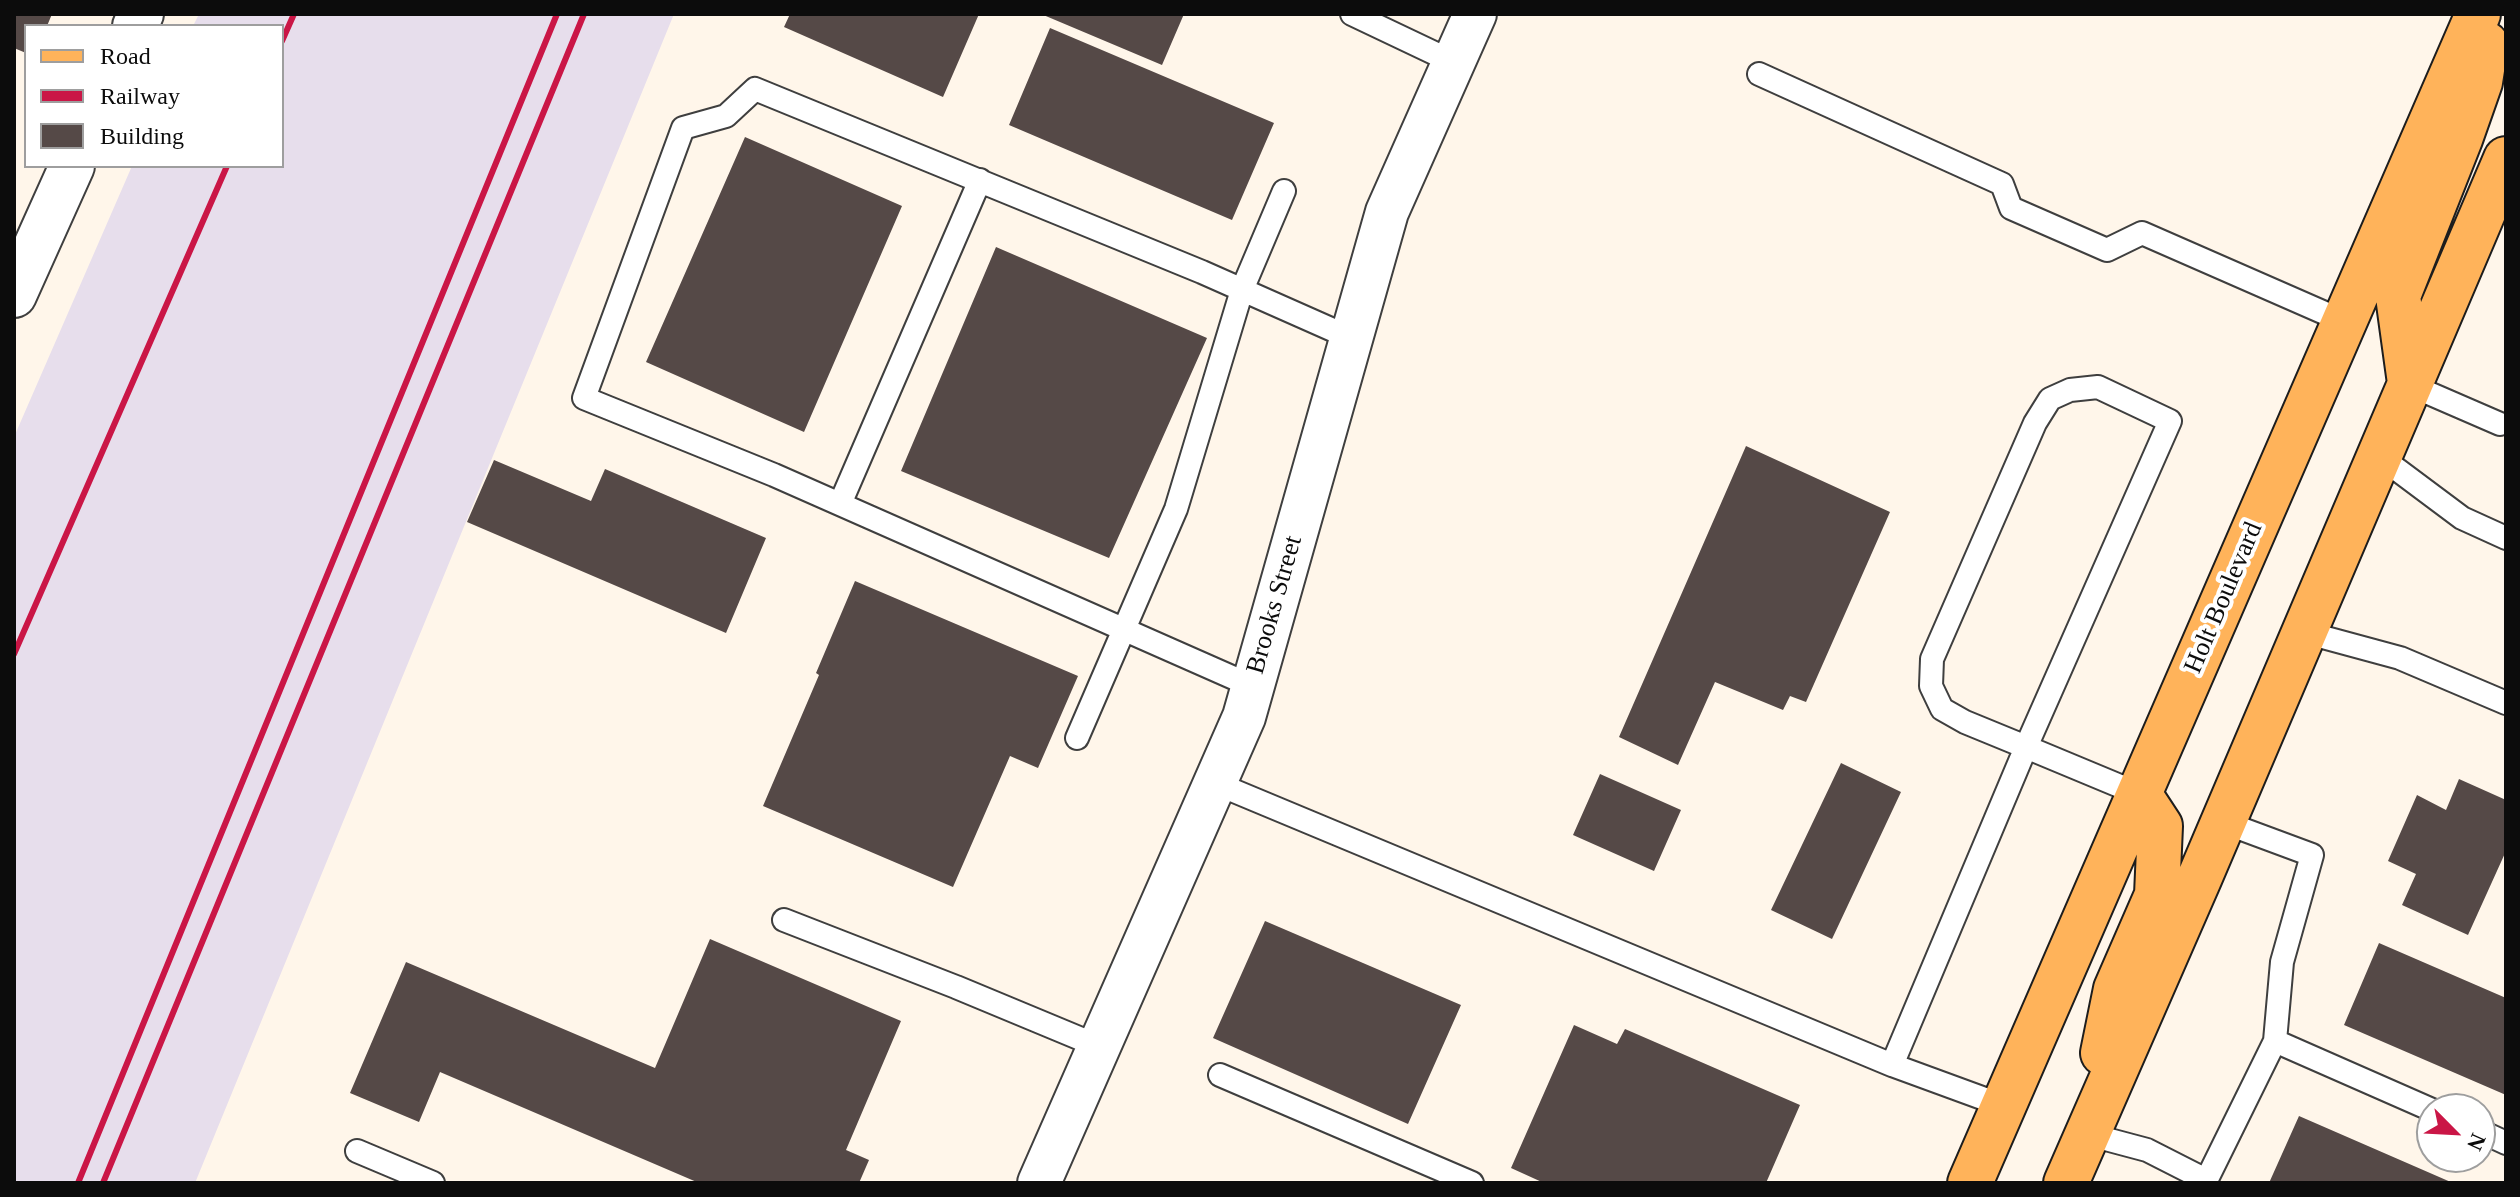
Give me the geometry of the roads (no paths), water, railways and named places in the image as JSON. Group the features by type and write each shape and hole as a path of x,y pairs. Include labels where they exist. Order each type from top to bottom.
{"main road":[{"name":"Holt Boulevard","path":"1970,1183 2478,14"},
{"path":"2410,385 2398,296 2480,82 2491,14"},
{"path":"2066,1183 2506,159"},
{"path":"2087,1134 2116,989 2157,895 2160,826 2139,794"}],"street":[{"name":"Brooks Street","path":"1039,1183 1244,717 1387,212 1475,14"},
{"path":"14,295 71,168"}],"lane":[{"path":"1352,14 1453,62"},
{"path":"1759,74 2002,184 2011,208 2107,250 2142,233 2343,321"},
{"path":"1252,686 840,504 584,398 683,128 726,116 755,89 980,180 1351,338"},
{"path":"840,504 980,180"},
{"path":"1077,738 1176,509 1242,290 1284,191"},
{"path":"2410,385 2504,420"},
{"path":"1892,1065 2026,747 2170,421 2098,387 2070,390 2050,399 2035,423 1932,659 1931,686 1942,709 1965,722 2026,747 2139,794"},
{"path":"2379,456 2462,518 2506,538"},
{"path":"2304,632 2400,658 2506,703"},
{"path":"1215,783 1892,1065 2004,1106"},
{"path":"2087,1134 2147,1150 2206,1182 2275,1041 2282,962 2312,855 2223,822"},
{"path":"784,920 1098,1046"},
{"path":"2275,1041 2416,1103"},
{"path":"1220,1075 1472,1183"},
{"path":"357,1151 433,1183"}],"railway":[{"path":"284,36 294,14"},
{"path":"78,1183 557,14"},
{"path":"103,1183 584,14"},
{"path":"14,654 226,168"}]}
